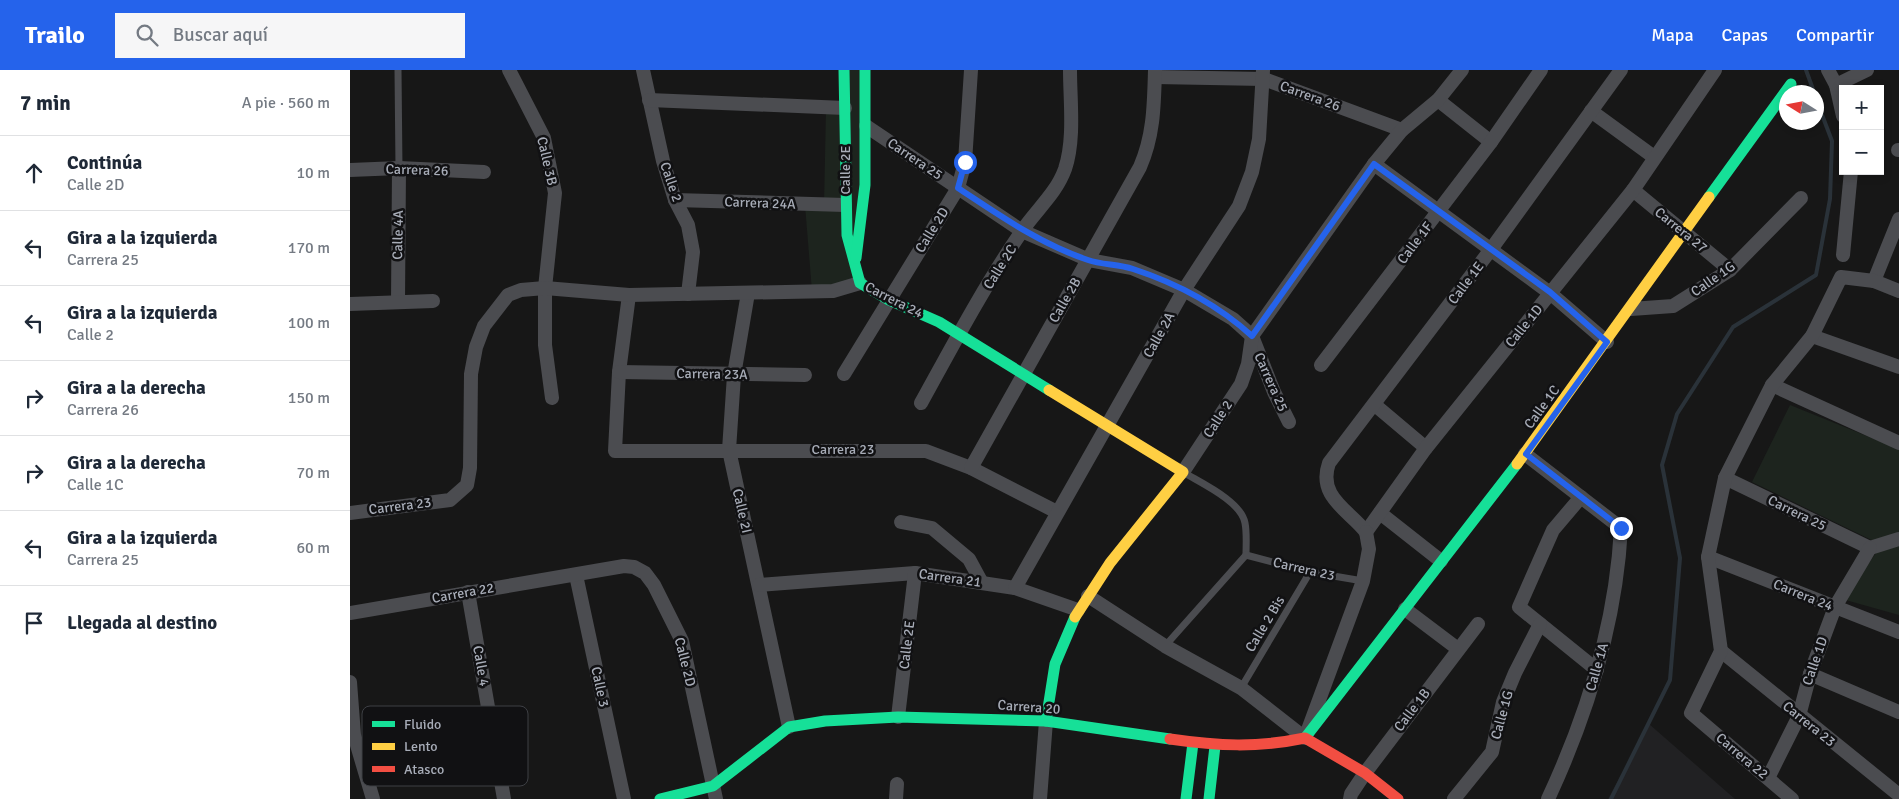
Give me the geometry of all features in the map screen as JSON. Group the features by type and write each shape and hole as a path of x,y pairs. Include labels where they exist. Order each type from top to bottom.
{"street":[{"name":"Calle 3B","path":"509,70 544,138 555,193 545,288"},
{"name":"Calle 2","path":"643,70 663,161 675,200 688,225 693,252 688,294"},
{"name":"Calle 2E","path":"844,70 847,236 860,283"},
{"name":"Calle 2E","path":"855,269 865,185 866,70"},
{"name":"Calle 2D","path":"844,374 958,188 965,162 971,70"},
{"name":"Calle 2C","path":"921,403 959,334 1022,230 1057,188 1065,168 1069,148 1070,70"},
{"name":"Calle 2","path":"1040,799 1046,721 1055,664 1078,610 1117,553 1183,472 1240,384 1248,364 1252,336 1374,164 1402,130 1438,100 1462,70"},
{"name":"Calle 1F","path":"1321,365 1491,142 1541,70"},
{"name":"Calle 1E","path":"1366,532 1360,523 1335,503 1327,478 1327,470 1330,463 1492,248 1621,70"},
{"name":"Calle 1D","path":"1366,532 1426,448 1633,190 1715,70"},
{"path":"1828,70 1836,85 1839,98"},
{"path":"1836,85 1867,70"},
{"name":"Carrera 26","path":"1155,74 1264,75 1402,130"},
{"name":"Calle 2B","path":"971,468 1023,372 1088,260 1149,146 1155,74"},
{"name":"Calle 2A","path":"1015,588 1184,290 1239,206 1252,172 1258,139 1264,75"},
{"name":"Calle 1C","path":"1305,738 1526,454 1791,84"},
{"path":"649,100 845,108"},
{"path":"1438,100 1491,142"},
{"path":"1591,112 1654,158"},
{"name":"Carrera 25","path":"866,126 1022,230 1088,260 1132,268 1184,290 1233,319 1252,336 1274,392 1289,422"},
{"path":"1374,164 1550,292 1607,342"},
{"name":"Carrera 26","path":"350,170 399,168 484,172"},
{"name":"Calle 4A","path":"398,302 399,168"},
{"path":"1843,255 1851,175"},
{"name":"Carrera 27","path":"1633,190 1730,270"},
{"name":"Calle 1G","path":"1631,309 1673,306 1730,270 1801,198"},
{"name":"Carrera 24A","path":"675,200 845,206"},
{"path":"1874,281 1899,220"},
{"path":"1721,651 1708,557 1725,478 1772,385 1812,336 1841,277 1874,281 1899,290"},
{"name":"Carrera 24","path":"450,500 467,485 469,476 471,374 476,347 484,326 508,296 521,290 545,288 629,295 833,291 860,283 889,300 939,322 1183,472"},
{"path":"545,288 545,345 552,398"},
{"name":"Calle 2I","path":"748,293 734,375 729,450 789,727"},
{"path":"620,372 629,295"},
{"path":"350,304 433,301"},
{"path":"1812,336 1899,367"},
{"name":"Carrera 23A","path":"620,372 734,375 804,374"},
{"name":"Carrera 23","path":"620,372 615,451 926,451 971,468 1057,512"},
{"path":"1772,385 1898,438"},
{"path":"1375,405 1426,448"},
{"path":"1526,454 1580,497 1553,530 1519,607 1597,670"},
{"name":"Carrera 25","path":"1725,478 1870,548"},
{"name":"Calle 1A","path":"1548,799 1572,749 1597,670 1612,609 1619,562 1621,528 1580,497"},
{"name":"Carrera 23","path":"350,513 450,500"},
{"path":"1380,513 1441,561"},
{"path":"901,522 932,528 969,559 982,583"},
{"path":"1305,738 1363,581 1369,549 1366,532"},
{"path":"1870,548 1899,539"},
{"name":"Calle 1D","path":"1768,778 1798,716 1810,674 1835,607 1870,548"},
{"name":"Carrera 24","path":"1708,557 1899,632"},
{"name":"Calle 2D","path":"576,574 624,566 634,567 646,574 654,584 682,641 715,792"},
{"name":"Calle 2E","path":"898,718 915,572"},
{"name":"Carrera 21","path":"759,585 915,572 1015,588 1078,610"},
{"name":"Carrera 22","path":"350,613 576,574"},
{"name":"Calle 3","path":"576,574 624,799"},
{"name":"Calle 4","path":"468,592 488,706"},
{"path":"1088,596 1165,646 1241,688 1305,738 1365,773 1398,799"},
{"path":"1405,609 1458,649"},
{"name":"Calle 1B","path":"1350,799 1365,773 1478,624"},
{"name":"Calle 1G","path":"1454,799 1492,752 1503,702 1515,673 1540,624"},
{"name":"Carrera 23","path":"1721,651 1798,716 1899,794"},
{"name":"Carrera 22","path":"1721,651 1691,713 1792,799"},
{"path":"1810,674 1899,712"},
{"path":"350,682 352,735 362,767"},
{"name":"Carrera 20","path":"660,799 715,792 789,727 825,721 898,718 1046,721 1215,746 1271,745 1305,738"},
{"path":"1186,799 1193,743"},
{"path":"1209,799 1215,746"},
{"path":"896,799 897,784"},
{"path":"368,786 372,799"},
{"name":"Calle 4","path":"502,786 504,799"}],"lane":[{"path":"398,70 399,168"},
{"name":"Carrera 24","path":"1183,472 1232,503 1242,513 1246,524 1246,555"},
{"path":"1165,646 1246,555"},
{"name":"Carrera 23","path":"1246,555 1310,572 1363,581"},
{"name":"Calle 2 Bis","path":"1241,688 1310,572"}],"shaded area":[{"path":"848,70 865,70 859,282 812,291 805,205 824,205 826,109 849,109"},
{"path":"1790,405 1899,449 1899,615 1842,599 1882,545 1752,482"},
{"path":"1649,724 1735,799 1608,799"}],"waterway":[{"path":"1806,70 1811,85"},
{"path":"1611,799 1670,680 1680,558 1662,465 1677,414 1733,327 1816,275 1830,199 1832,141 1824,120"}],"traffic: fast":[{"path":"844,70 847,235 860,283 889,300 939,322 1049,390"},
{"path":"856,258 865,185 865,70"},
{"path":"1709,197 1791,84"},
{"path":"1305,738 1517,464"},
{"path":"1046,721 1055,664 1075,617"},
{"path":"660,799 713,786 789,727 825,721 898,717 1046,721 1170,739"},
{"path":"1186,799 1193,743"},
{"path":"1209,799 1215,746"}],"traffic: slow":[{"path":"1517,464 1709,197"},
{"path":"1049,390 1183,472 1110,563 1075,617"}],"traffic: jam":[{"path":"1170,739 1254,745 1305,738 1365,773 1398,799"}],"route":[{"path":"965,162 958,188 1022,230 1088,260 1132,268 1184,290 1233,319 1252,336 1374,164 1550,292 1607,342 1526,454 1621,528"}]}
